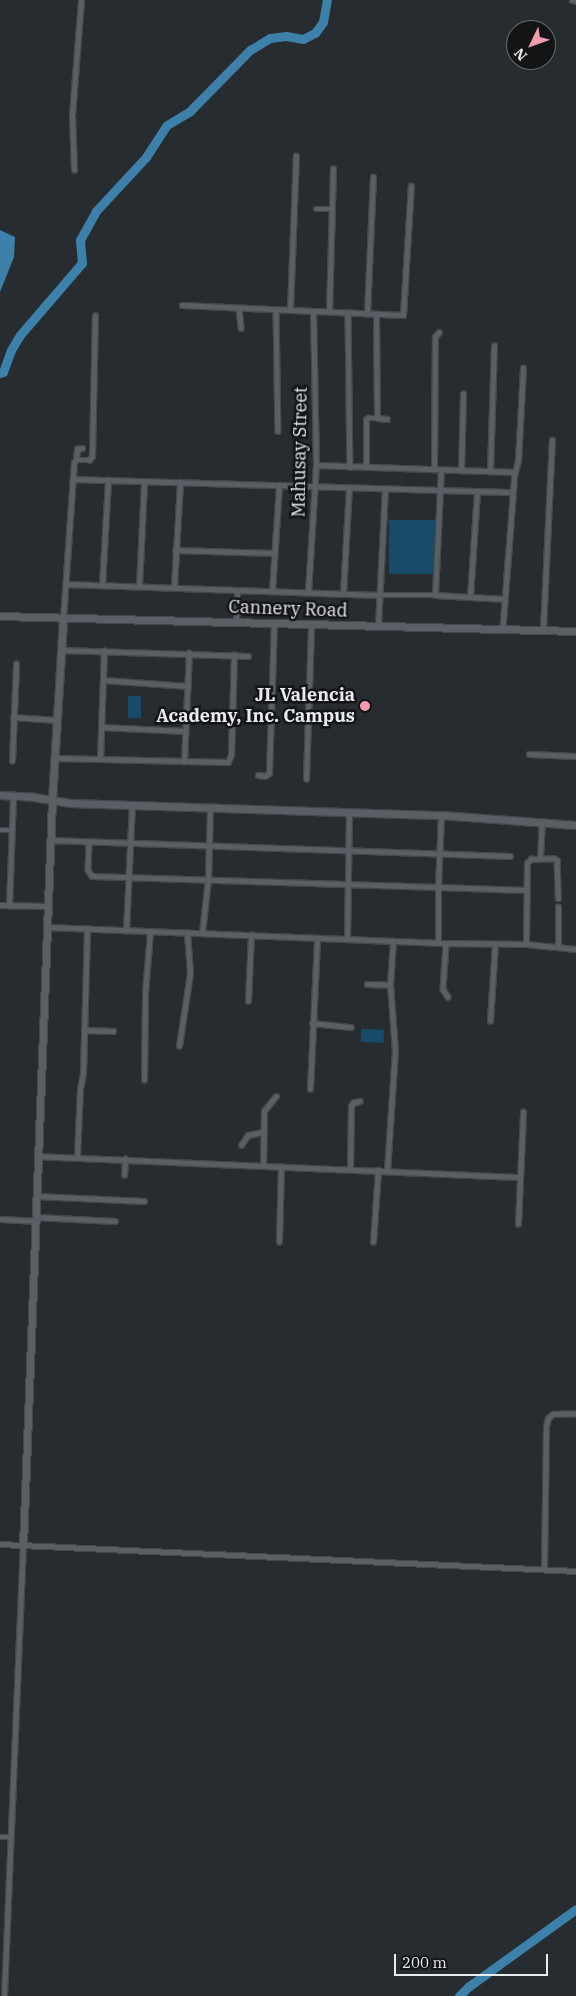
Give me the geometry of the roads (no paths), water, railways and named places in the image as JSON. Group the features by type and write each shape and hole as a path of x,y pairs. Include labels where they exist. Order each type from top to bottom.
{"street":[{"path":"74,170 72,115 81,0"},
{"path":"572,0 576,1"},
{"path":"290,310 296,156"},
{"path":"329,312 333,169"},
{"path":"367,314 372,177"},
{"path":"182,305 314,312 404,314 411,186"},
{"path":"316,209 332,210"},
{"path":"239,308 241,328"},
{"path":"276,310 278,430"},
{"name":"Mahusay Street","path":"308,592 316,465 314,312"},
{"path":"348,313 350,467"},
{"path":"376,314 377,418"},
{"path":"76,460 88,460 92,456 95,316"},
{"path":"434,470 435,337 439,332"},
{"path":"490,472 494,346"},
{"path":"503,628 513,492 518,461 522,368"},
{"path":"461,471 463,394"},
{"path":"366,467 366,420 368,418 387,419"},
{"path":"543,629 552,440"},
{"path":"4,1996 12,1837 34,1219 52,800 73,479 76,449 82,448"},
{"path":"316,465 515,472"},
{"path":"435,594 441,470"},
{"path":"73,479 513,492"},
{"path":"102,585 108,480"},
{"path":"140,586 144,482"},
{"path":"174,587 180,482"},
{"path":"272,591 279,485"},
{"path":"343,594 349,488"},
{"path":"378,626 378,595 385,489"},
{"path":"470,597 477,492"},
{"path":"175,550 274,553"},
{"path":"66,584 378,595 435,594 505,599"},
{"path":"236,623 237,591"},
{"name":"Cannery Road","path":"0,616 311,626 576,630"},
{"path":"258,775 265,776 269,773 274,624"},
{"path":"306,779 311,626"},
{"path":"61,650 248,656"},
{"path":"100,759 104,651"},
{"path":"184,762 189,653"},
{"path":"56,758 224,763 230,760 234,655"},
{"path":"12,761 16,664"},
{"path":"103,680 188,686"},
{"path":"13,717 58,720"},
{"path":"101,727 185,731"},
{"path":"529,754 576,756"},
{"path":"0,795 132,805 441,815 576,825"},
{"path":"9,906 13,795"},
{"path":"126,931 128,841 132,805"},
{"path":"202,933 208,879 210,808"},
{"path":"347,939 350,813"},
{"path":"438,944 441,815"},
{"path":"540,858 542,822"},
{"path":"0,830 12,830"},
{"path":"50,840 128,841 510,856"},
{"path":"89,842 88,870 90,875 526,890"},
{"path":"526,944 527,864 531,859 554,858 559,863 558,898"},
{"path":"0,905 48,906"},
{"path":"558,906 558,947"},
{"path":"47,927 438,944 526,944 576,949"},
{"path":"77,1157 80,1089 83,1073 87,929"},
{"path":"144,1080 145,993 150,932"},
{"path":"179,1046 190,973 187,933"},
{"path":"248,1001 251,935"},
{"path":"310,1089 317,938"},
{"path":"387,1170 395,1051 390,985 393,942"},
{"path":"446,944 443,989 448,997"},
{"path":"490,1021 495,944"},
{"path":"367,984 390,985"},
{"path":"312,1024 351,1027"},
{"path":"84,1030 113,1031"},
{"path":"263,1166 264,1111 276,1096"},
{"path":"350,1169 351,1106 353,1103 360,1101"},
{"path":"518,1224 523,1112"},
{"path":"241,1145 248,1135 263,1132"},
{"path":"37,1156 520,1177"},
{"path":"124,1175 125,1160"},
{"path":"278,1242 281,1166"},
{"path":"373,1242 378,1170"},
{"path":"35,1196 144,1201"},
{"path":"0,1219 115,1221"},
{"path":"544,1569 546,1426 548,1418 553,1414 576,1413"},
{"path":"0,1544 576,1570"},
{"path":"0,1837 12,1837"}],"waterway":[{"path":"0,373 3,372 11,350 20,335 82,263 80,240 96,211 146,157 167,125 190,111 250,50 270,38 286,36 303,39 315,33 323,22 327,0"},
{"path":"459,1996 468,1987 576,1909"}],"place":[{"name":"JL Valencia Academy, Inc. Campus","path":"365,706"}]}
